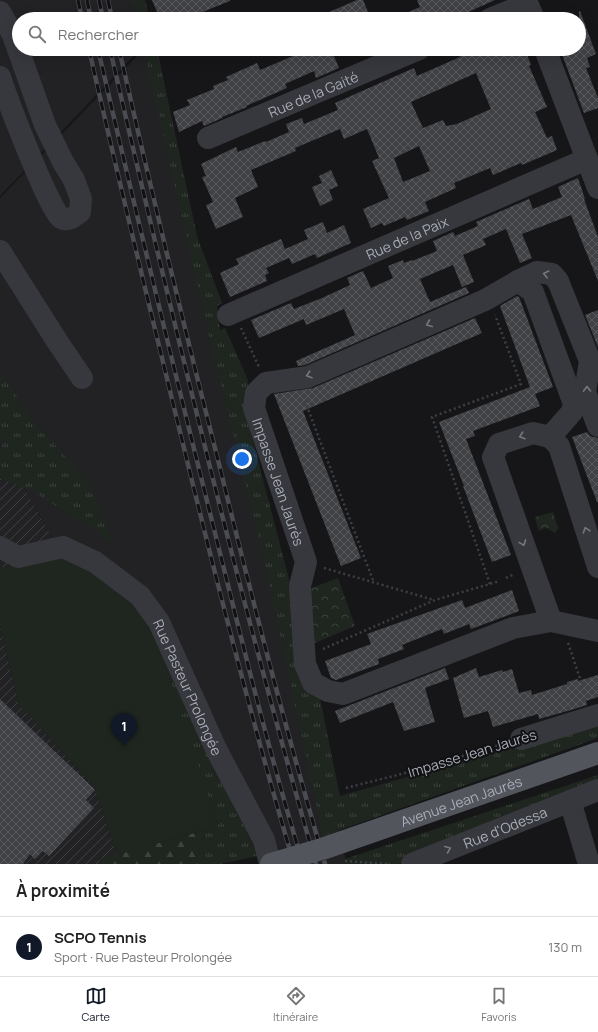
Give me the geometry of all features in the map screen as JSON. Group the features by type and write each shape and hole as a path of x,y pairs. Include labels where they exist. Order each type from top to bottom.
{"main road":[{"name":"Avenue Jean Jaurès","path":"270,864 325,848 598,753"}],"street":[{"path":"507,12 512,10 525,12"},
{"path":"0,12 12,33"},
{"path":"0,77 6,96 48,199 59,218 65,220 75,217 80,212 81,199 74,180 45,126 20,56"},
{"name":"Rue de la Gaité","path":"208,138 402,56"},
{"path":"548,56 598,188"},
{"name":"Rue de la Paix","path":"233,319 587,159"},
{"path":"0,251 82,378"},
{"path":"266,383 308,377 488,298 518,281 538,272 552,274 558,280 590,361 585,392 598,426"},
{"path":"518,281 533,292 574,404 572,412 550,438"},
{"name":"Impasse Jean Jaurès","path":"266,383 256,393 254,408 306,562 300,586 304,657 305,664 313,683 328,691 343,694 513,628 551,621 598,631"},
{"path":"551,621 493,457 499,444 533,433 550,438 559,446 598,567"},
{"name":"Rue Pasteur Prolongée","path":"0,547 18,557 63,547 94,562 133,590 154,614 159,622 216,749 264,840 270,864"},
{"name":"Impasse Jean Jaurès","path":"521,739 596,716"},
{"name":"Rue d'Odessa","path":"412,864 598,790"},
{"path":"570,801 589,864"}],"path":[{"path":"488,298 521,384 432,417 490,584"},
{"path":"233,319 266,383"},
{"path":"297,378 374,583"},
{"path":"306,562 435,600"},
{"path":"304,657 435,600 500,581"},
{"path":"551,621 564,633 596,716"},
{"name":"Impasse Jean Jaurès","path":"346,788 409,772 521,739"},
{"path":"344,861 388,864"}],"shaded area":[{"path":"0,0 144,0 147,12 12,12 12,56 133,56 0,196"},
{"path":"137,56 158,56 224,383 347,864 260,864 158,624 61,553 0,445 0,198"},
{"path":"0,445 61,553 0,568"},
{"path":"0,626 19,704 95,788 120,864 0,864"}],"green space":[{"path":"130,0 145,0 148,12 136,12 134,4"},
{"path":"146,56 158,56 197,236 222,303 217,306 220,330 225,328 248,380 247,418 320,698 340,796 598,723 598,738 323,836 263,555 209,336"},
{"path":"0,371 31,418 89,483 113,543 36,493 0,478 0,448 5,441 0,434"},
{"path":"553,512 559,527 555,533 546,528 539,531 535,517"},
{"path":"61,553 90,564 152,624 218,826 117,855 95,788 19,704 0,626 0,568"},
{"path":"338,578 355,626 310,645 306,590"},
{"path":"142,612 158,624 257,856 221,864 195,864 205,830 218,825"},
{"path":"598,775 598,786 399,864 347,864 345,859"},
{"path":"205,830 195,864 101,864 99,859"}],"building":[{"path":"152,0 230,0 202,12 157,12"},
{"path":"357,0 363,0 368,12 329,12"},
{"path":"417,0 495,0 468,12 409,12 420,7"},
{"path":"586,27 596,54 587,58 590,67 586,68 598,98 598,108 584,113 563,56 586,56"},
{"path":"293,56 334,56 339,68 316,78 314,71 285,84 287,88 246,106 247,107 204,126 202,121 179,132 173,112 190,105 187,100 214,89 213,86 228,80 226,77 257,63 260,70"},
{"path":"528,56 531,65 529,66 547,107 535,112 547,138 552,136 557,150 522,165 521,163 493,175 490,168 454,183 456,188 425,202 429,211 407,220 405,217 384,226 382,223 371,228 363,209 389,198 372,161 379,158 367,129 344,139 340,129 295,148 296,151 251,170 258,187 235,198 243,217 216,229 206,205 213,202 202,177 206,176 201,164 236,147 238,152 289,132 286,124 302,118 304,124 338,110 335,103 414,68 417,76 460,57","holes":["476,73 491,109 457,124 446,126 443,120 423,128 411,102","419,146 430,171 403,182 394,158"]},
{"path":"331,170 338,186 329,190 333,200 320,206 312,187 322,183 319,176"},
{"path":"578,178 598,237 598,281 571,215 522,234 532,258 520,263 506,229 483,239 486,245 463,255 474,282 462,287 453,265 420,279 430,302 466,287 469,293 305,365 298,366 296,361 355,335 344,309 306,325 304,319 259,338 251,320 291,303 294,309 322,298 350,285 347,278 363,271 371,288 393,278 388,266 403,260 404,263 412,261 437,251 433,241 453,232 455,236 478,226 476,222 529,199 533,209 562,197 558,187"},
{"path":"323,222 327,233 344,225 351,243 317,258 315,254 292,264 289,258 266,268 269,273 265,275 267,281 230,297 220,273 239,264 236,259 281,239 285,249 308,239 304,230"},
{"path":"517,296 519,297 553,387 535,394 540,406 473,431 475,436 466,439 511,555 492,562 439,422 530,387 500,306"},
{"path":"598,310 598,347 585,315"},
{"path":"475,318 482,333 303,411 361,558 341,566 274,394 313,388"},
{"path":"587,432 590,436 598,438 598,502 572,437"},
{"path":"512,590 519,611 471,629 469,624 444,634 442,629 402,645 404,649 378,659 379,664 336,680 331,678 325,661 371,644 367,634 462,600 465,608"},
{"path":"445,668 449,679 425,688 435,722 404,731 393,702 340,723 335,711"},
{"path":"476,668 479,677 502,670 503,672 512,669 519,693 531,690 532,695 567,684 567,682 578,679 578,681 598,675 598,697 586,701 587,705 571,710 539,719 538,714 493,727 488,711 464,718 453,678"},
{"path":"0,699 95,790 86,800 94,808 49,856 43,851 35,859 30,854 23,864 0,864"}],"railway":[{"path":"78,0 81,12"},
{"path":"87,0 90,12"},
{"path":"99,0 102,12"},
{"path":"108,0 111,12"},
{"path":"91,56 140,269 206,536 254,724 294,864"},
{"path":"100,56 125,166 244,648 266,735 303,864"},
{"path":"112,56 139,176 216,491 273,709 316,864"},
{"path":"121,56 168,260 245,570 325,864"}],"place":[{"name":"SCPO Tennis","path":"124,746"}]}
